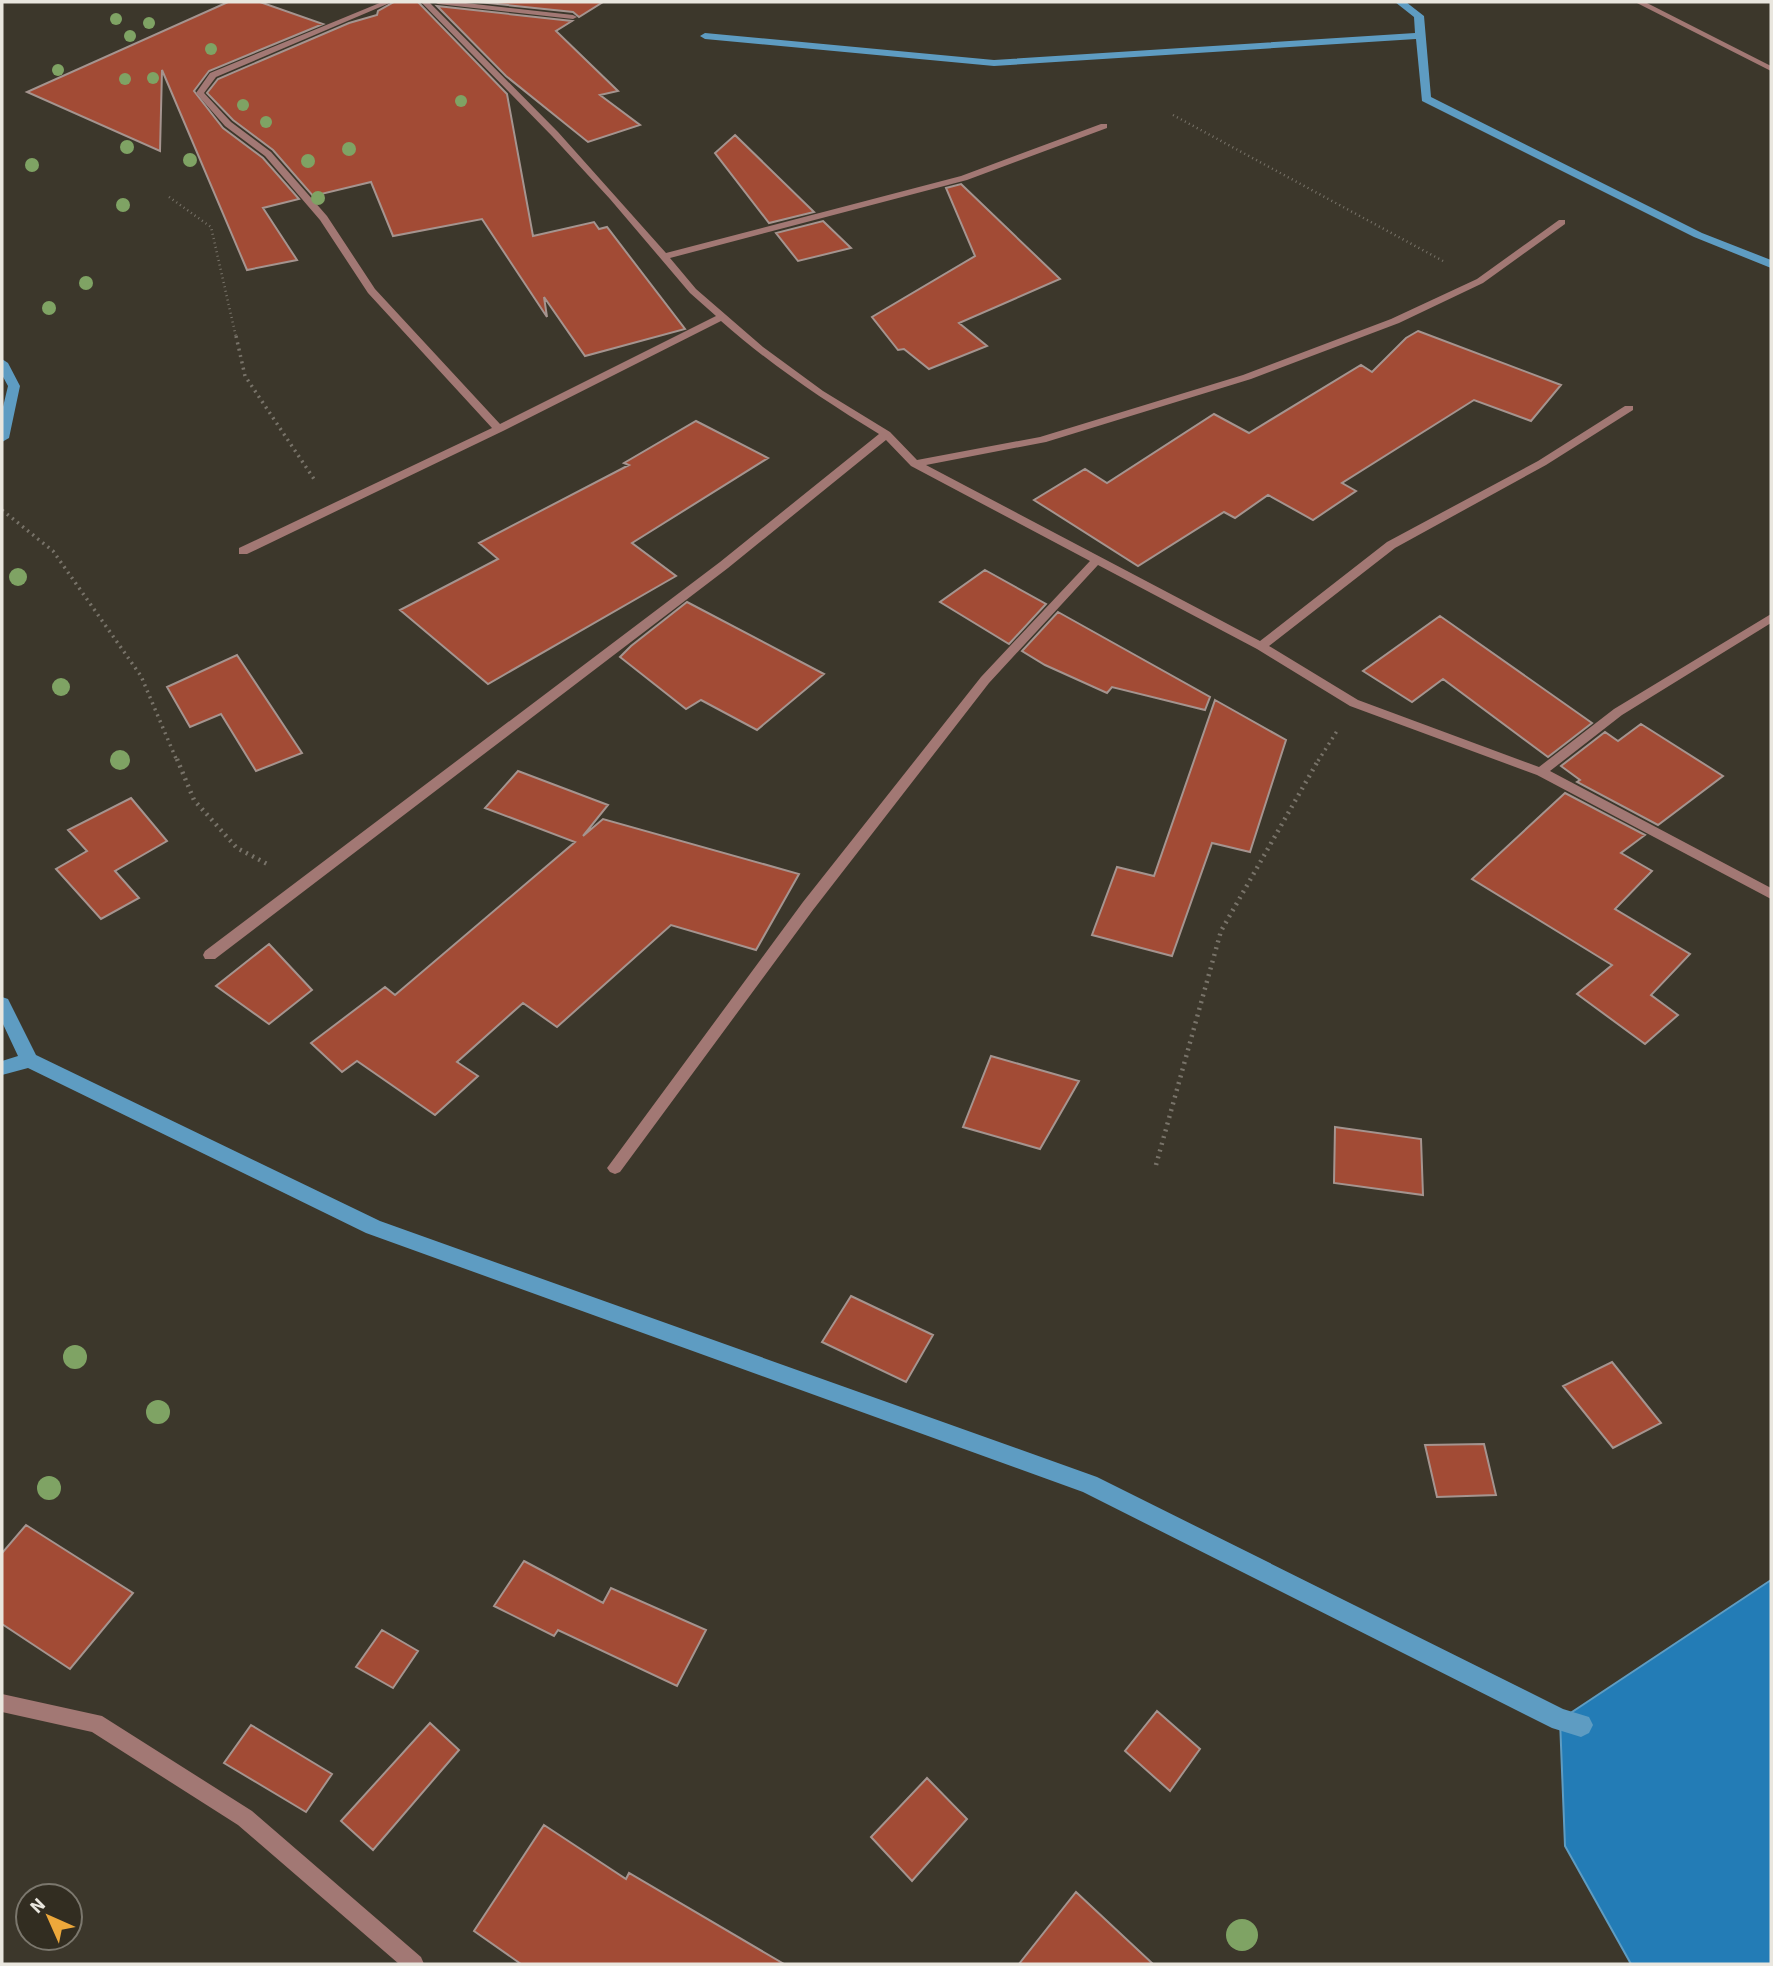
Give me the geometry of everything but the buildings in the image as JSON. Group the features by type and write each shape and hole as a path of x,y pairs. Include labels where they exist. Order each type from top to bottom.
{"street":[{"path":"388,2 213,75 200,93 228,124 268,154 324,218 371,291 499,429"},
{"path":"425,2 555,134 693,291 819,393 886,434 915,464 1261,646 1354,703 1541,772 1771,894"},
{"path":"439,2 573,17"},
{"path":"1639,2 1771,69"},
{"path":"663,257 964,178 1104,126"},
{"path":"915,464 1042,440 1145,411 1247,377 1395,321 1480,281 1562,222"},
{"path":"243,551 499,429 722,317"},
{"path":"1261,646 1391,545 1542,463 1629,408"},
{"path":"210,955 724,565 886,434"},
{"path":"615,1168 808,906 977,691 1096,561"},
{"path":"1541,772 1618,712 1771,618"},
{"path":"2,1703 95,1723 222,1803 245,1818 414,1964"}],"path":[{"path":"1173,115 1480,281"},
{"path":"169,197 211,227 245,376 334,508"},
{"path":"2,510 52,551 141,676 194,800 237,848 304,884"},
{"path":"1156,1165 1222,931 1301,789 1354,703"}],"water":[{"path":"1771,1580 1771,1964 1631,1964 1565,1846 1560,1720"}],"waterway":[{"path":"1400,2 1419,16 1421,36"},
{"path":"705,36 994,63 1421,36"},
{"path":"1421,36 1426,99 1698,235 1771,264"},
{"path":"2,363 14,386 2,438"},
{"path":"2,1004 29,1060"},
{"path":"2,1068 29,1060"},
{"path":"29,1060 373,1227 1089,1484 1560,1720 1581,1725"}]}
